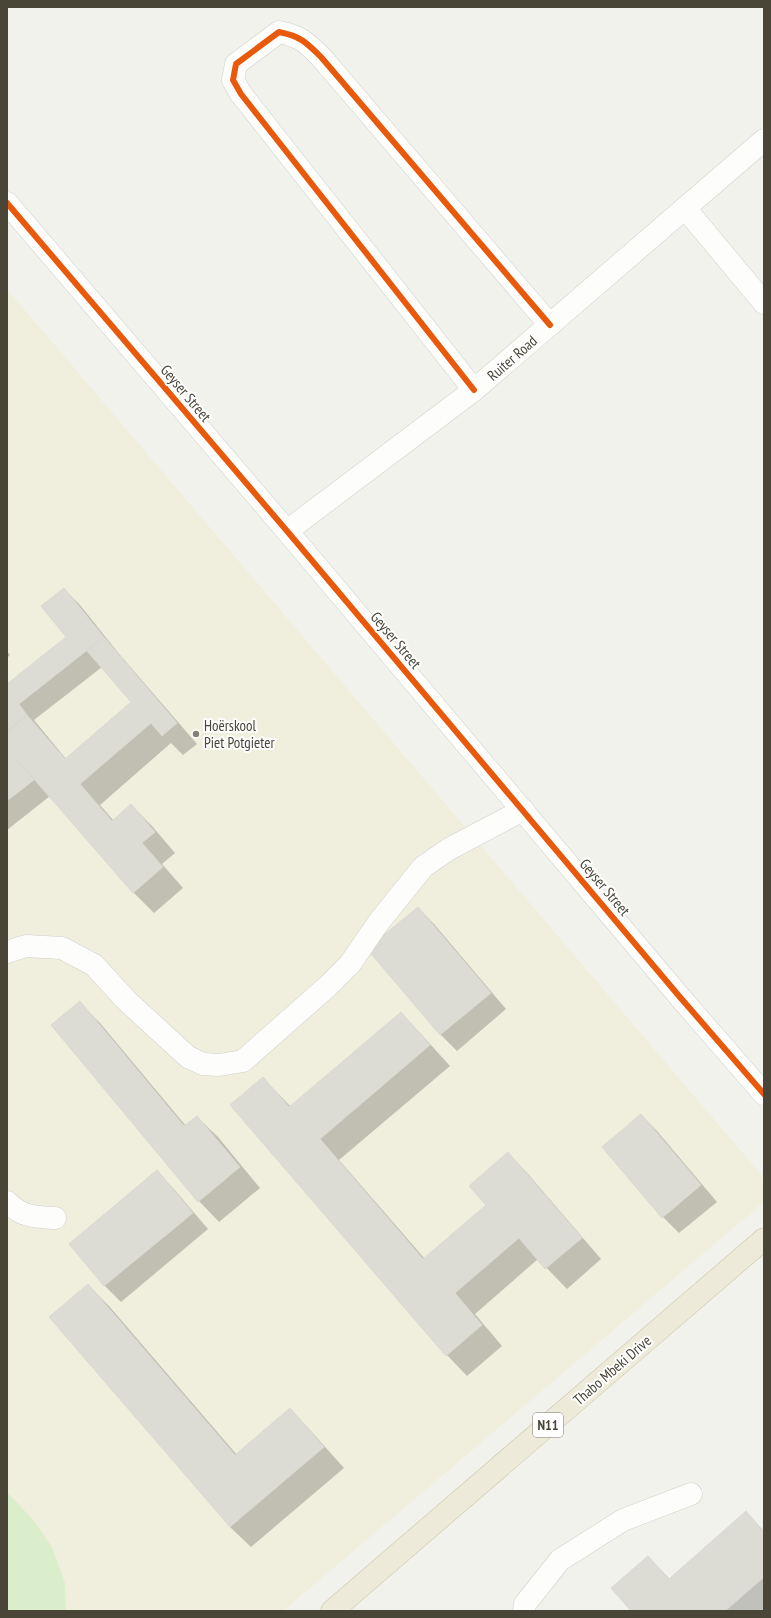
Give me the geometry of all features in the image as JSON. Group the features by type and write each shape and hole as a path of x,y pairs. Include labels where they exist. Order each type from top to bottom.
{"highway":[{"name":"Thabo Mbeki Drive","path":"332,1611 764,1239"}],"street":[{"path":"474,390 241,94 233,80 236,64 279,32 291,34 304,40 326,63 550,325"},
{"name":"Ruiter Road","path":"287,531 474,390 764,140"},
{"path":"685,208 764,303"},
{"name":"Geyser Street","path":"9,209 287,531 679,996 764,1094"},
{"path":"7,952 26,946 62,948 94,965 127,1001 188,1057 203,1064 219,1065 243,1061 329,985 350,964 378,923 423,867 449,850 523,810"},
{"path":"7,1202 14,1209 31,1217 55,1218"},
{"path":"524,1611 525,1604 560,1560 623,1520 691,1494"}],"shaded area":[{"name":"Hoërskool Piet Potgieter","path":"7,289 764,1178 764,1202 283,1611 7,1611"}],"green space":[{"path":"7,1492 34,1521 52,1547 65,1583 66,1611 7,1611"}],"building":[{"path":"64,588 104,637 19,704 27,715 7,731 7,684 66,637 41,606"},
{"path":"104,637 177,723 162,736 151,723 80,784 112,821 131,804 155,832 142,843 163,867 133,893 7,748 7,732 27,715 65,759 131,702 87,651"},
{"path":"7,748 34,780 7,801"},
{"path":"418,907 491,993 440,1035 367,949"},
{"path":"80,1001 184,1126 197,1116 240,1167 198,1202 51,1025"},
{"path":"401,1012 430,1045 320,1139 423,1259 486,1205 469,1186 508,1152 582,1238 545,1269 519,1238 455,1293 482,1325 446,1356 230,1105 263,1077 289,1107"},
{"path":"641,1114 701,1185 662,1218 602,1147"},
{"path":"157,1170 193,1213 104,1286 69,1244"},
{"path":"88,1284 235,1455 290,1408 324,1447 230,1527 49,1317"},
{"path":"746,1511 764,1532 764,1577 725,1611 631,1611 611,1588 648,1556 669,1579"}],"cycle path":[{"path":"474,390 241,94 233,80 236,64 279,32 292,35 307,44 321,57 550,325"},
{"path":"7,203 287,531 679,996 764,1094"}],"place":[{"name":"Hoërskool Piet Potgieter","path":"196,734"}]}
